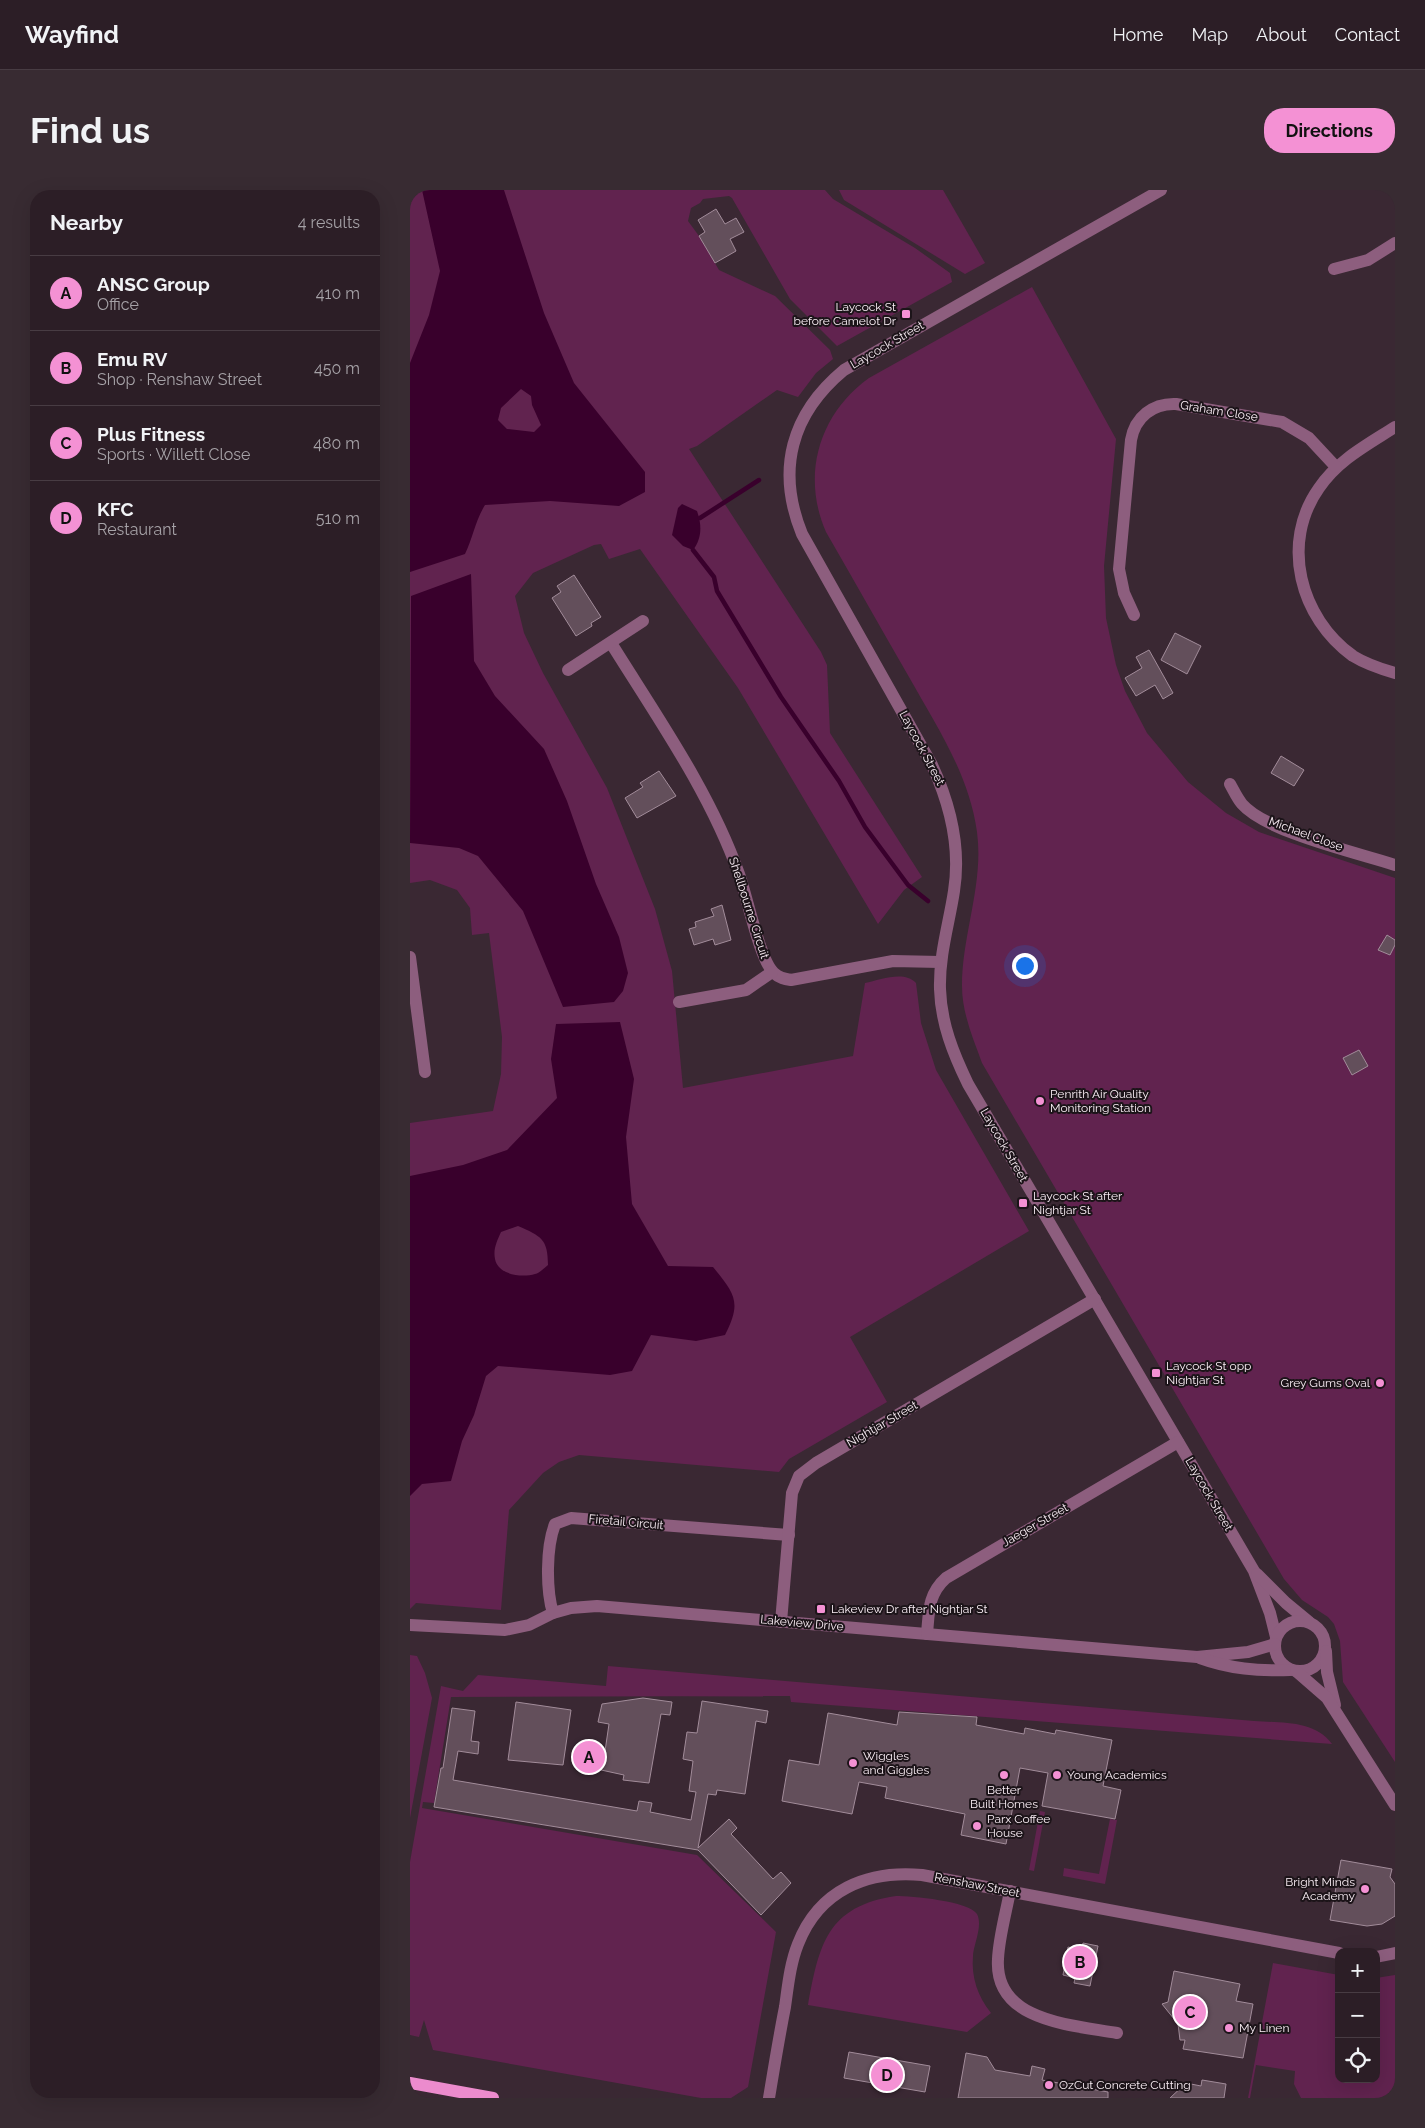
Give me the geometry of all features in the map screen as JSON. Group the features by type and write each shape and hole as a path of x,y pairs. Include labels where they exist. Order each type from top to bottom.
{"main road":[{"path":"410,2083 494,2098"}],"street":[{"name":"Laycock Street","path":"1161,190 1146,194 844,370 815,397 798,428 793,445 788,481 795,516 802,534 932,764 944,789 955,839 954,890 940,962 942,1010 951,1049 968,1084 1254,1571 1270,1613 1275,1641"},
{"path":"1334,269 1368,260 1395,243"},
{"name":"Graham Close","path":"1134,615 1120,583 1119,569 1130,440 1137,422 1146,413 1163,404 1176,404 1282,422 1309,438 1336,468"},
{"path":"1395,427 1336,468 1318,490 1304,519 1299,550 1303,588 1314,614 1334,640 1362,661 1395,673"},
{"path":"568,670 643,621"},
{"name":"Shellbourne Circuit","path":"611,643 684,762 714,816 732,854 748,900 765,962 772,972 779,977 791,980 893,961 940,962"},
{"name":"Michael Close","path":"1230,784 1247,809 1274,824 1395,865"},
{"path":"410,957 415,1028 425,1072"},
{"path":"679,1002 746,990 772,972"},
{"name":"Nightjar Street","path":"781,1622 792,1493 798,1476 806,1469 1095,1299"},
{"name":"Jaeger Street","path":"927,1634 932,1595 936,1586 946,1578 1178,1442"},
{"name":"Firetail Circuit","path":"553,1613 548,1590 552,1534 555,1524 565,1519 617,1521 788,1535"},
{"name":"Laycock Street","path":"1254,1571 1291,1608 1313,1624"},
{"name":"Lakeview Drive","path":"410,1625 505,1630 529,1625 553,1613 570,1608 597,1606 1197,1657 1248,1652 1275,1641"},
{"path":"1337,1712 1329,1684 1322,1634 1313,1624 1304,1621 1291,1622 1284,1627 1275,1641 1279,1661 1327,1698 1395,1805"},
{"path":"1293,1670 1304,1672 1315,1667 1322,1658 1325,1647"},
{"name":"Lakeview Drive","path":"1197,1657 1224,1667 1270,1671 1293,1670"},
{"name":"Renshaw Street","path":"769,2098 797,1945 804,1930 825,1903 845,1888 860,1880 900,1873 922,1874 1335,1952"},
{"path":"1010,1891 997,1960 1000,1978 1007,1996 1018,2008 1033,2015 1063,2023 1118,2033"},
{"path":"1380,1956 1395,1953"}],"shaded area":[{"path":"410,190 825,190 833,199 915,248 950,273 952,282 837,346 790,299 732,198 729,196 703,199 691,208 688,221 719,270 775,296 830,350 833,359 816,373 798,397 777,390 697,446 689,449 821,652 827,665 830,733 922,877 904,890 878,924 738,688 640,549 609,559 601,544 594,545 533,573 515,596 524,633 543,673 607,788 655,909 672,971 683,1088 853,1056 865,983 899,976 911,979 916,983 921,1023 936,1070 1029,1231 850,1337 887,1402 789,1459 779,1472 579,1455 559,1462 543,1473 509,1510 501,1610 416,1603 410,1609 410,1123 493,1111 501,1074 502,1037 489,933 472,935 470,908 457,890 430,880 410,883"},
{"path":"422,190 504,190 544,313 574,383 645,472 645,492 619,506 550,501 485,505 465,554 410,572 410,363 429,315 440,271","holes":["521,389 531,396 532,405 541,425 534,432 507,429 498,420 501,408"]},
{"path":"839,190 943,190 985,263 965,274 844,200"},
{"path":"1032,287 1116,439 1104,566 1106,618 1116,665 1125,691 1147,733 1188,782 1226,813 1259,832 1395,878 1395,1762 1343,1682 1340,1641 1334,1624 1328,1617 1302,1600 1284,1579 982,1063 969,1025 962,996 965,947 978,871 977,832 967,790 941,733 826,532 819,510 815,489 815,468 819,447 838,409 852,393 869,378"},
{"path":"682,504 697,511 699,516 700,536 693,550 683,546 672,535 678,508"},
{"path":"471,574 474,661 495,696 544,749 567,801 596,884 619,937 628,973 623,991 614,1002 563,1007 523,911 478,856 459,848 410,843 411,596"},
{"path":"620,1022 634,1079 626,1137 632,1204 668,1266 713,1267 727,1284 734,1299 730,1324 725,1335 696,1341 651,1335 632,1371 610,1375 498,1366 486,1376 474,1415 462,1441 451,1481 422,1484 410,1496 410,1176 463,1165 507,1150 557,1098 551,1059 556,1024","holes":["518,1226 538,1236 545,1244 548,1265 539,1273 524,1276 511,1274 501,1269 497,1264 495,1259 496,1245 501,1232"]},
{"path":"410,1655 417,1656 425,1673 432,1698 410,1818"},
{"path":"608,1666 1297,1724 1325,1736 1332,1744 791,1702 790,1696 451,1697 434,1803 423,1802 422,1808 697,1855 776,1932 748,2087 731,2098 701,2098 433,2050 424,2020 419,2037 410,2035 410,1862 441,1686 463,1691 478,1675 606,1686"},
{"path":"1040,1811 1045,1812 1034,1871 1029,1870"},
{"path":"1110,1819 1117,1820 1105,1884 1063,1876 1064,1868 1099,1874"},
{"path":"896,1896 926,1898 952,1903 972,1909 977,1914 979,1924 973,1956 973,1972 982,2000 991,2013 967,2032 808,2005 822,1947 830,1932 841,1919 855,1909 873,1901"},
{"path":"1273,1963 1335,1974 1335,2083 1380,2083 1380,1977 1395,1975 1395,2098 1301,2098 1294,2084 1295,2071 1256,2065 1250,2098 1248,2098"}],"building":[{"path":"716,209 725,224 736,218 744,232 730,239 736,251 715,263 699,236 705,232 698,220"},
{"path":"574,575 601,617 591,623 592,626 576,636 552,598 561,592 557,586"},
{"path":"1175,633 1201,646 1187,674 1161,660"},
{"path":"1149,650 1173,693 1163,699 1155,685 1136,696 1125,678 1142,668 1136,657"},
{"path":"1281,756 1304,770 1294,786 1271,773"},
{"path":"659,771 676,796 637,818 625,798 643,787 640,783"},
{"path":"722,905 731,940 715,945 713,939 694,945 689,929 696,927 695,922 714,916 711,909"},
{"path":"1387,935 1395,940 1395,945 1390,955 1378,950"},
{"path":"1359,1050 1368,1066 1352,1075 1343,1058"},
{"path":"643,1698 672,1702 670,1715 661,1714 649,1783 623,1780 624,1775 592,1768 594,1756 604,1758 609,1724 598,1722 602,1704"},
{"path":"702,1701 768,1711 766,1723 756,1721 745,1794 717,1790 716,1795 708,1794 698,1848 729,1819 737,1828 731,1834 773,1879 781,1872 791,1883 761,1915 698,1850 434,1807 441,1768 443,1768 452,1708 475,1711 471,1741 479,1742 478,1754 458,1751 453,1780 637,1811 639,1801 652,1803 650,1812 691,1820 696,1792 689,1791 693,1761 683,1759 687,1732 697,1733"},
{"path":"516,1702 571,1710 563,1765 508,1760"},
{"path":"899,1712 977,1717 976,1725 1024,1734 1025,1728 1055,1734 1056,1730 1112,1740 1103,1786 1121,1790 1115,1819 1042,1806 1048,1773 1020,1768 1006,1844 961,1835 965,1814 885,1798 887,1787 859,1782 852,1814 782,1801 789,1760 819,1765 828,1713 897,1725"},
{"name":"Bright Minds Academy","path":"1341,1860 1392,1869 1390,1877 1395,1884 1395,1916 1382,1924 1367,1926 1330,1920"},
{"path":"1083,1943 1098,1946 1090,1986 1074,1983 1075,1978 1063,1975 1068,1947 1081,1950"},
{"path":"1174,1971 1240,1984 1236,2001 1253,2004 1243,2058 1183,2049 1185,2040 1180,2040 1178,2024 1162,2004 1168,2002"},
{"path":"849,2052 930,2066 925,2092 844,2078"},
{"path":"966,2053 987,2057 995,2070 1030,2076 1032,2066 1045,2069 1042,2080 1108,2092 1108,2098 958,2098"},
{"path":"1202,2080 1226,2084 1224,2098 1170,2098 1186,2083 1201,2086"}],"waterway":[{"path":"700,518 759,480"},
{"path":"693,550 714,577 717,591 781,697 839,781 865,827 908,885 928,901"}],"place":[{"name":"Laycock St before Camelot Dr","path":"906,314"},
{"name":"Penrith Air Quality Monitoring Station","path":"1040,1101"},
{"name":"Laycock St after Nightjar St","path":"1023,1203"},
{"name":"Laycock St opp Nightjar St","path":"1156,1373"},
{"name":"Grey Gums Oval","path":"1380,1383"},
{"name":"Lakeview Dr after Nightjar St","path":"821,1609"},
{"name":"ANSC Group","path":"589,1757"},
{"name":"Wiggles and Giggles","path":"853,1763"},
{"name":"Better Built Homes","path":"1004,1775"},
{"name":"Young Academics","path":"1057,1775"},
{"name":"Parx Coffee House","path":"977,1826"},
{"name":"Bright Minds Academy","path":"1365,1889"},
{"name":"Emu RV","path":"1080,1962"},
{"name":"Plus Fitness","path":"1190,2012"},
{"name":"My Linen","path":"1229,2028"},
{"name":"KFC","path":"887,2075"},
{"name":"OzCut Concrete Cutting","path":"1049,2085"}]}
